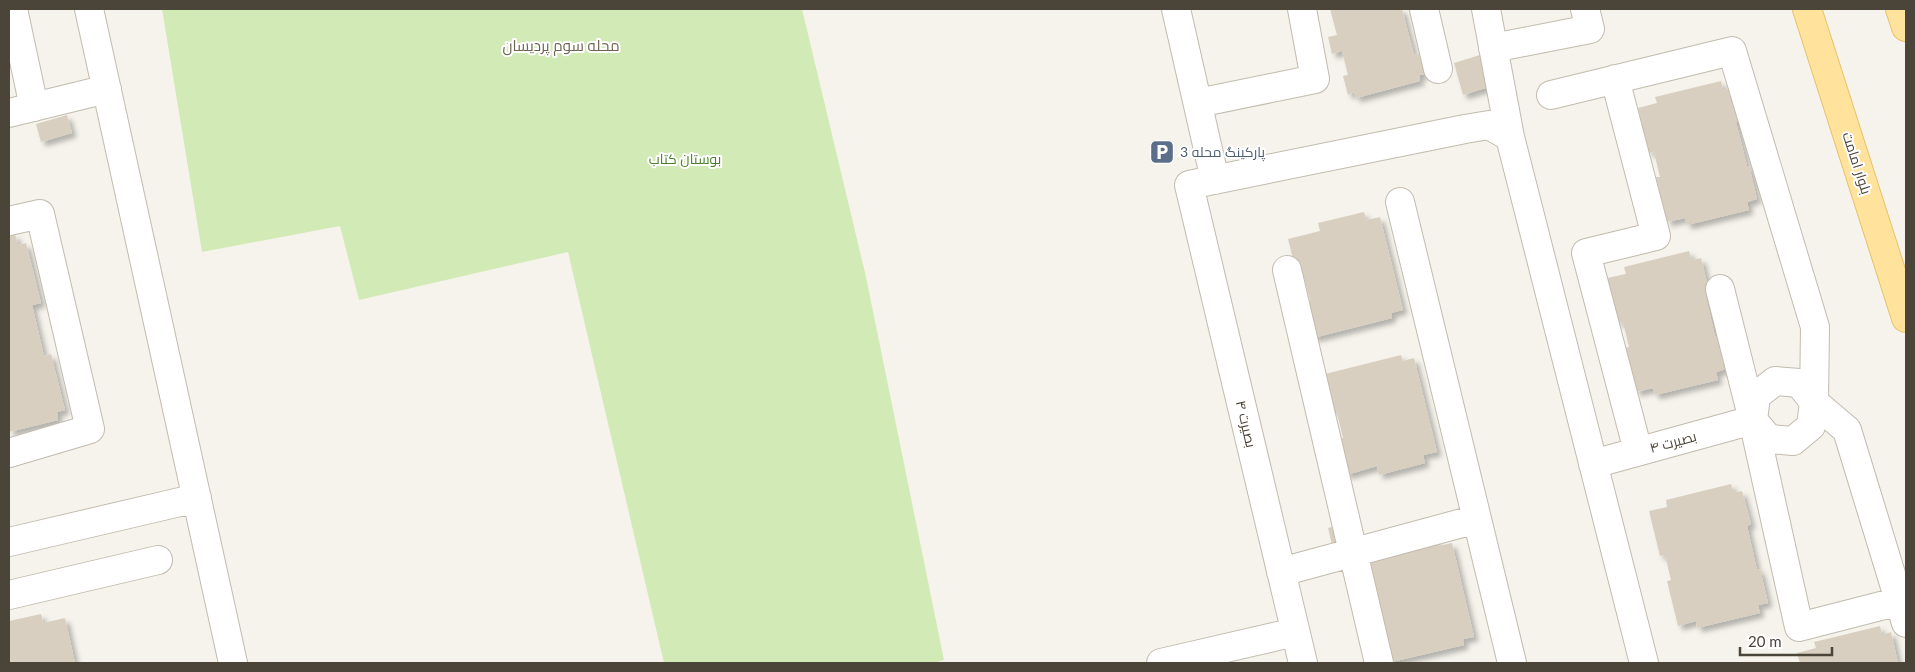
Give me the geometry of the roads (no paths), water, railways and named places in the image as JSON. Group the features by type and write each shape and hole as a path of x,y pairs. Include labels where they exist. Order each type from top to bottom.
{"main road":[{"name":"بلوار امامت","path":"1807,9 1906,318"},
{"path":"1900,9 1906,27"}],"street":[{"path":"13,9 21,110 107,89"},
{"path":"89,9 233,663"},
{"name":"بصیرت ۴","path":"1176,9 1198,103 1202,183 1281,572 1303,663"},
{"path":"1198,103 1315,79 1302,9"},
{"path":"1424,9 1438,69"},
{"path":"1486,9 1510,137 1644,663"},
{"path":"1493,48 1590,29 1585,9"},
{"path":"1551,94 1732,51 1815,328 1814,402 1811,426 1793,441 1769,439 1753,420 1756,396 1775,381 1799,383 1814,402 1847,430 1903,612 1799,627 1753,420 1720,289"},
{"path":"1615,80 1656,236 1586,253 1638,452"},
{"path":"1202,183 1473,128 1489,126 1510,137"},
{"path":"1400,202 1512,663"},
{"path":"9,221 40,214 90,429 9,453"},
{"path":"1287,270 1379,663"},
{"name":"بصیرت ۴","path":"1593,464 1753,420"},
{"path":"9,542 197,498"},
{"path":"1281,572 1477,519"},
{"path":"9,595 158,560"},
{"path":"1161,663 1295,632"}],"place":[{"name":"پارکینگ محله 3","path":"1162,152"}],"district":[{"name":"محله سوم پردیسان","path":"561,46"}],"park label":[{"name":"بوستان کتاب","path":"685,159"}]}
